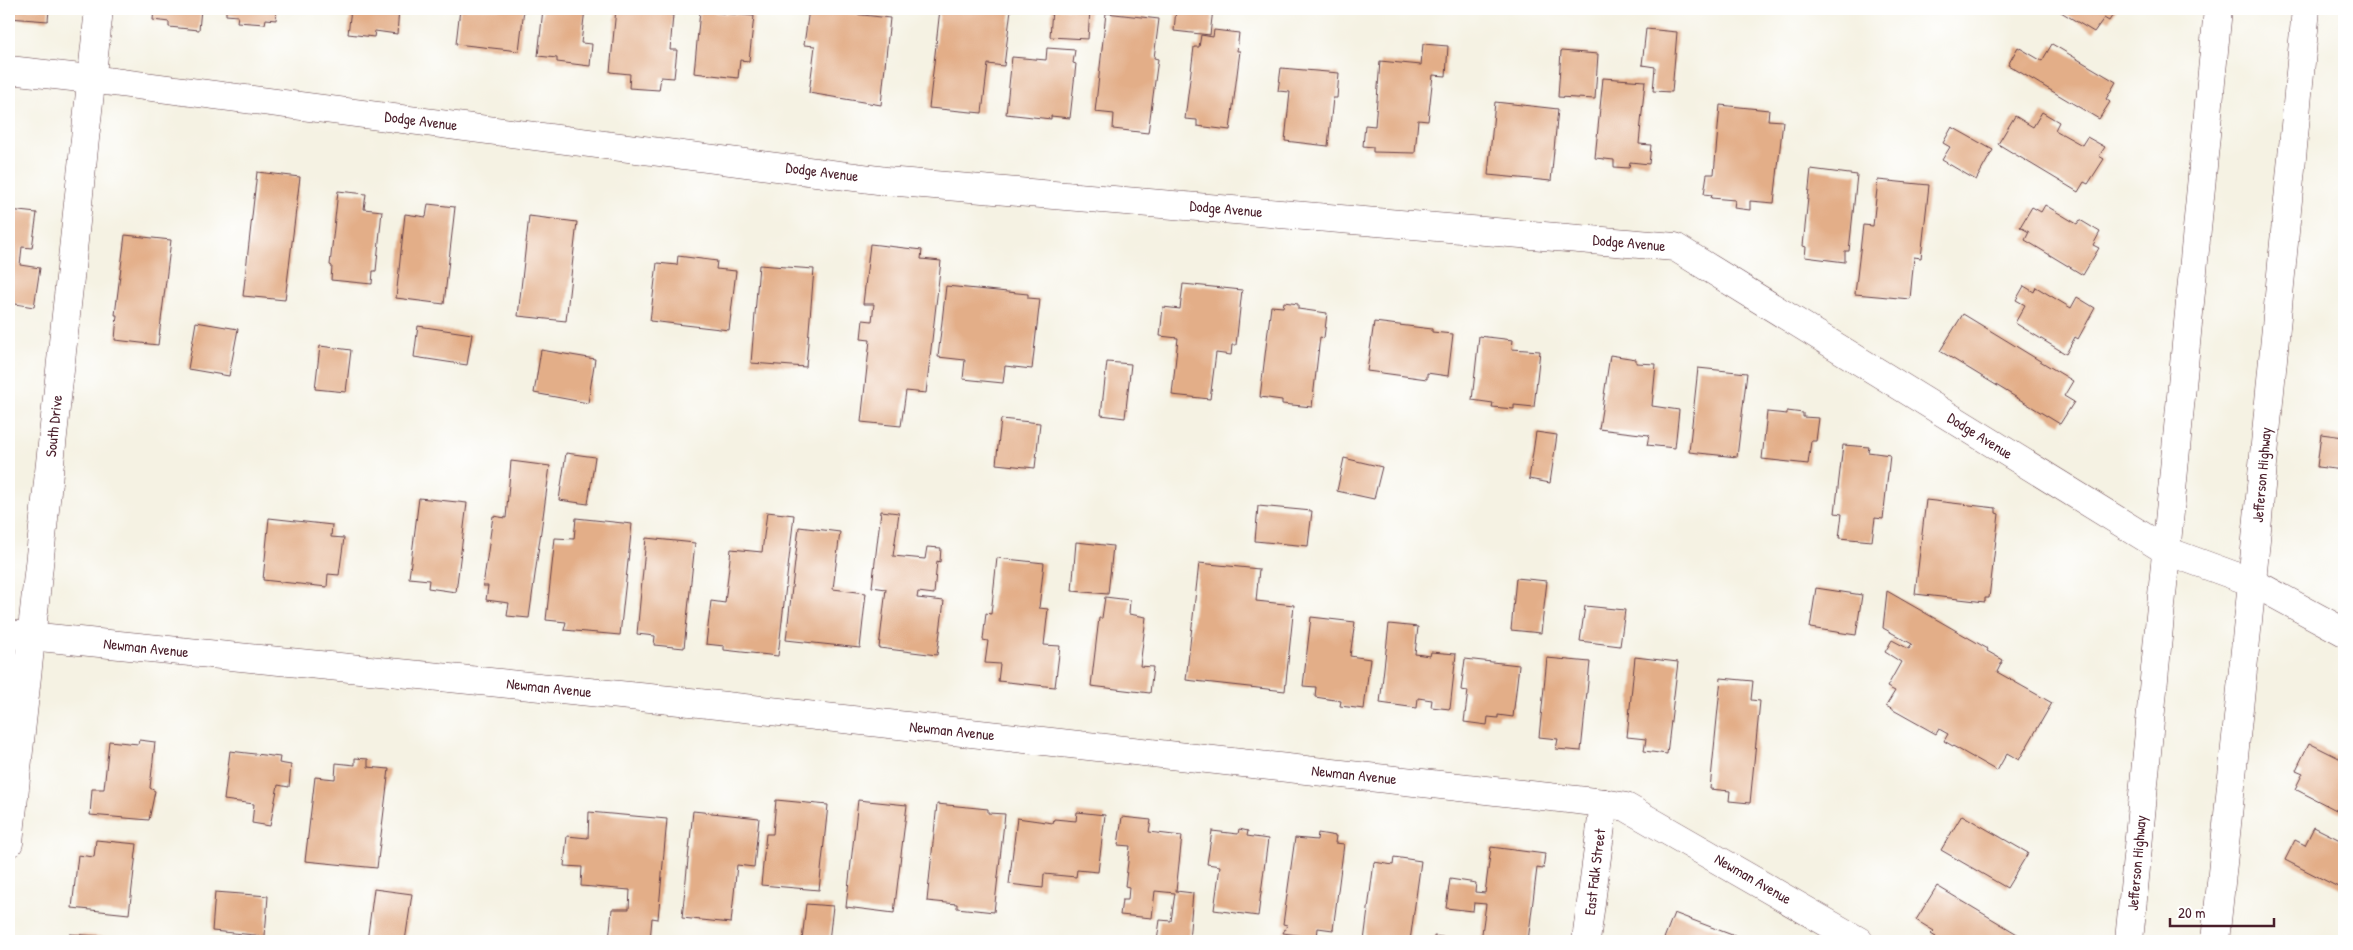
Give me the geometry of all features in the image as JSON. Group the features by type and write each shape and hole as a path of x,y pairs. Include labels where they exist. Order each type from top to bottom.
{"street":[{"name":"South Drive","path":"9,843 20,635 99,9"},
{"name":"Jefferson Highway","path":"2130,941 2218,9"},
{"name":"Jefferson Highway","path":"2215,941 2252,582 2306,9"},
{"name":"Dodge Avenue","path":"9,70 886,181 1675,246 2166,551 2252,582 2344,632"},
{"name":"Newman Avenue","path":"20,635 700,703 1604,803 1626,807 1860,941"},
{"name":"East Falk Street","path":"1586,941 1604,803"}],"building":[{"path":"9,9 49,9 48,21 9,18"},
{"path":"154,9 201,9 199,30 169,27 169,22 153,20"},
{"path":"226,9 277,9 276,20 266,19 265,24 237,22 238,16 226,15"},
{"path":"351,9 399,9 397,34 375,31 374,37 348,34"},
{"path":"460,9 524,9 519,51 456,44"},
{"path":"543,9 585,9 581,43 592,44 590,66 557,62 557,58 538,56"},
{"path":"616,9 670,9 670,15 673,15 670,50 677,50 674,78 661,77 659,90 629,88 630,74 610,72"},
{"path":"809,9 890,18 881,105 809,93 815,46 804,45"},
{"path":"940,9 1011,9 1004,66 988,64 982,113 929,108"},
{"path":"1052,9 1090,9 1088,39 1050,37"},
{"path":"1176,9 1213,9 1210,35 1174,31"},
{"path":"2056,9 2116,10 2109,21 2104,18 2094,32"},
{"path":"700,11 754,16 749,61 740,60 738,78 694,73"},
{"path":"1106,13 1159,19 1154,58 1158,59 1148,133 1113,129 1114,114 1095,112"},
{"path":"1646,29 1677,32 1672,92 1653,91 1655,67 1642,65"},
{"path":"1214,30 1239,33 1237,51 1240,51 1230,130 1197,126 1197,120 1185,119 1194,47 1199,47 1201,35 1213,37"},
{"path":"1423,44 1448,46 1446,76 1433,75 1428,121 1418,120 1415,153 1373,152 1373,147 1363,146 1365,125 1375,126 1380,61 1421,65"},
{"path":"2052,44 2116,82 2106,99 2110,102 2099,119 2008,65 2018,47 2042,61"},
{"path":"1047,48 1075,50 1073,63 1076,64 1070,118 1051,116 1051,119 1006,114 1012,57 1046,60"},
{"path":"1561,51 1598,54 1595,99 1558,97"},
{"path":"1281,68 1339,73 1337,98 1333,98 1328,146 1285,141 1290,92 1278,91"},
{"path":"1603,78 1645,81 1639,144 1651,145 1649,164 1630,162 1629,168 1614,167 1614,160 1595,158"},
{"path":"1495,102 1558,109 1551,181 1488,175"},
{"path":"1720,105 1769,110 1768,120 1783,121 1774,203 1750,201 1750,210 1734,208 1735,200 1711,198 1712,195 1704,194 1707,174 1714,174"},
{"path":"2042,112 2059,122 2055,130 2082,145 2087,137 2105,147 2099,156 2104,159 2088,184 2084,182 2078,192 1998,144 2015,116 2033,127"},
{"path":"1952,127 1993,150 1976,180 1942,160 1950,147 1943,143"},
{"path":"1811,169 1857,175 1849,251 1845,251 1845,262 1805,257 1806,247 1803,246"},
{"path":"257,172 300,177 285,300 243,296"},
{"path":"1878,180 1929,185 1921,258 1914,257 1910,299 1855,294 1863,225 1873,226"},
{"path":"338,191 366,194 364,209 382,211 376,271 373,271 372,284 331,280 332,266 330,265"},
{"path":"428,204 455,207 444,304 396,298 405,214 426,217"},
{"path":"2045,205 2077,224 2080,220 2100,232 2093,245 2099,248 2083,275 2025,240 2029,232 2020,227 2032,207 2041,212"},
{"path":"9,210 37,213 32,248 22,247 20,265 40,268 34,307 9,303"},
{"path":"529,216 577,222 566,321 518,316"},
{"path":"125,235 171,240 158,345 115,340 117,315 115,315"},
{"path":"870,244 922,250 921,259 941,261 926,393 906,391 901,426 861,422 870,340 861,339 863,320 872,321 874,304 863,304"},
{"path":"678,256 717,261 716,269 736,271 729,330 650,321 657,263 677,265"},
{"path":"759,265 814,269 806,367 751,363"},
{"path":"1183,284 1242,290 1236,345 1232,345 1231,355 1216,353 1210,399 1172,395 1178,338 1160,336 1163,307 1180,309"},
{"path":"946,286 1028,294 1028,298 1040,299 1032,369 1005,366 1003,383 963,379 965,360 938,357"},
{"path":"2024,286 2034,292 2036,287 2071,308 2077,297 2095,308 2078,339 2075,337 2066,354 2015,323 2025,305 2016,300"},
{"path":"1284,302 1298,304 1298,309 1327,313 1324,338 1320,337 1312,407 1282,404 1282,400 1260,397 1271,306 1283,307"},
{"path":"1963,314 2073,381 2064,396 2074,402 2060,424 1940,351"},
{"path":"196,322 238,329 229,376 188,369"},
{"path":"1374,322 1432,329 1432,332 1453,334 1448,376 1427,373 1427,379 1367,371"},
{"path":"418,326 472,334 467,365 414,357"},
{"path":"1479,336 1513,340 1512,349 1540,351 1534,407 1514,405 1514,409 1492,407 1493,403 1472,400"},
{"path":"320,346 351,350 346,392 315,389"},
{"path":"541,350 595,359 588,403 534,393"},
{"path":"1610,355 1636,359 1636,363 1656,364 1652,406 1679,410 1675,448 1647,445 1649,435 1599,429"},
{"path":"1107,362 1131,364 1125,418 1101,415"},
{"path":"1698,368 1747,373 1737,457 1689,452"},
{"path":"1787,411 1803,413 1803,417 1819,418 1816,441 1811,441 1808,464 1762,459 1767,412 1787,414"},
{"path":"1001,419 1040,423 1035,468 996,464"},
{"path":"1536,432 1557,435 1550,483 1529,479"},
{"path":"2321,434 2344,437 2344,470 2317,467"},
{"path":"1843,445 1869,447 1868,452 1890,455 1883,519 1875,518 1872,541 1839,538 1842,514 1835,513"},
{"path":"566,453 595,457 588,504 559,500"},
{"path":"1344,458 1382,467 1374,499 1337,491"},
{"path":"511,461 550,466 529,618 507,616 509,603 486,600 488,586 483,586 493,516 506,518"},
{"path":"419,498 467,503 456,592 428,588 429,580 409,578"},
{"path":"1926,500 1996,508 1996,513 1999,514 1989,598 1985,598 1985,602 1915,594"},
{"path":"1258,506 1312,511 1308,546 1255,541"},
{"path":"881,511 899,513 893,556 925,559 927,547 941,548 940,562 937,561 934,594 918,592 917,598 944,601 937,655 879,648 886,589 872,587"},
{"path":"767,512 794,515 778,656 724,650 724,646 706,644 711,601 725,603 731,549 762,552"},
{"path":"269,518 332,525 331,537 344,538 339,575 328,574 327,587 263,580"},
{"path":"576,518 632,524 620,635 564,630 566,622 546,620 555,538 574,539"},
{"path":"799,527 840,532 833,589 866,593 860,648 786,640"},
{"path":"646,538 695,543 684,648 654,645 655,636 637,634"},
{"path":"1076,542 1113,546 1108,594 1072,591"},
{"path":"997,558 1044,563 1039,608 1048,609 1044,645 1060,646 1055,687 998,681 1000,664 985,663 988,641 983,640 986,613 991,614"},
{"path":"1199,563 1259,569 1256,601 1294,605 1285,691 1186,680"},
{"path":"1516,578 1547,581 1541,633 1511,630"},
{"path":"1816,588 1862,595 1856,635 1810,628"},
{"path":"1887,591 1988,649 1987,651 2003,660 1997,672 2052,703 2019,760 2007,753 1997,771 1944,741 1948,734 1939,729 1936,734 1886,706 1895,691 1887,687 1901,662 1885,652 1892,640 1909,649 1912,644 1883,628"},
{"path":"1105,597 1130,600 1129,614 1146,617 1140,666 1153,667 1150,693 1091,686 1099,618 1102,618"},
{"path":"1585,606 1625,610 1620,646 1580,641"},
{"path":"1311,617 1355,622 1350,656 1370,659 1364,709 1340,706 1341,701 1315,697 1316,687 1303,686"},
{"path":"1389,624 1418,627 1415,654 1430,656 1431,652 1456,654 1450,709 1431,707 1432,700 1418,698 1417,708 1380,703"},
{"path":"1635,657 1678,662 1667,754 1644,751 1646,739 1627,737"},
{"path":"1547,658 1590,662 1581,751 1556,749 1558,739 1539,737"},
{"path":"1465,659 1519,665 1513,717 1498,715 1498,718 1488,717 1487,725 1464,722 1468,691 1461,690"},
{"path":"1721,678 1753,681 1751,700 1760,701 1750,803 1729,801 1730,791 1710,789"},
{"path":"139,740 155,742 150,788 155,791 149,820 90,815 92,789 104,789 109,741 138,744"},
{"path":"2309,743 2343,760 2341,764 2344,765 2344,814 2295,789 2303,773 2296,770"},
{"path":"230,751 280,757 279,763 291,765 289,787 278,785 270,826 252,823 254,804 224,800"},
{"path":"355,758 368,759 368,767 389,769 377,868 305,861 315,777 335,779 336,763 355,765"},
{"path":"776,800 828,805 819,890 761,885 766,834 773,834"},
{"path":"858,800 907,805 894,913 846,907"},
{"path":"937,804 988,809 988,813 1005,814 994,912 957,908 957,904 927,901"},
{"path":"693,811 759,818 754,867 737,865 731,923 682,918"},
{"path":"589,812 667,819 658,919 652,918 650,941 609,941 612,909 629,909 630,890 581,886 582,867 564,866 567,836 588,838"},
{"path":"1077,812 1105,815 1098,872 1077,870 1076,877 1044,874 1043,888 1009,884 1017,818 1053,823 1054,819 1076,821"},
{"path":"1962,815 2028,853 2007,888 1941,850"},
{"path":"1122,817 1151,820 1149,832 1182,836 1176,891 1193,893 1189,941 1157,941 1160,920 1171,921 1175,893 1155,891 1152,918 1120,915 1122,900 1128,900 1129,887 1125,886 1130,846 1118,845"},
{"path":"2314,827 2344,842 2344,890 2285,860 2295,840 2305,845"},
{"path":"1239,829 1248,831 1247,836 1268,839 1258,916 1214,910 1220,866 1207,864 1212,831 1238,834"},
{"path":"1318,833 1336,836 1335,843 1344,844 1333,930 1318,928 1317,938 1283,933 1287,925 1283,924 1295,838 1317,840"},
{"path":"96,840 137,844 129,914 72,908 78,855 94,857"},
{"path":"1491,847 1545,854 1543,869 1537,868 1528,941 1481,941 1486,904 1474,903 1473,911 1446,908 1450,879 1476,883 1475,892 1485,893"},
{"path":"1394,857 1421,861 1410,941 1364,941 1374,862 1393,865"},
{"path":"1937,886 2029,941 1933,941 1936,937 1931,934 1934,931 1916,920"},
{"path":"374,889 412,894 405,941 367,941"},
{"path":"215,892 268,896 265,936 212,931"},
{"path":"806,904 833,906 829,941 802,941"},
{"path":"1674,913 1748,941 1663,941"},
{"path":"70,934 123,938 123,941 69,941"},
{"path":"1434,936 1466,940 1466,941 1434,941"}]}
